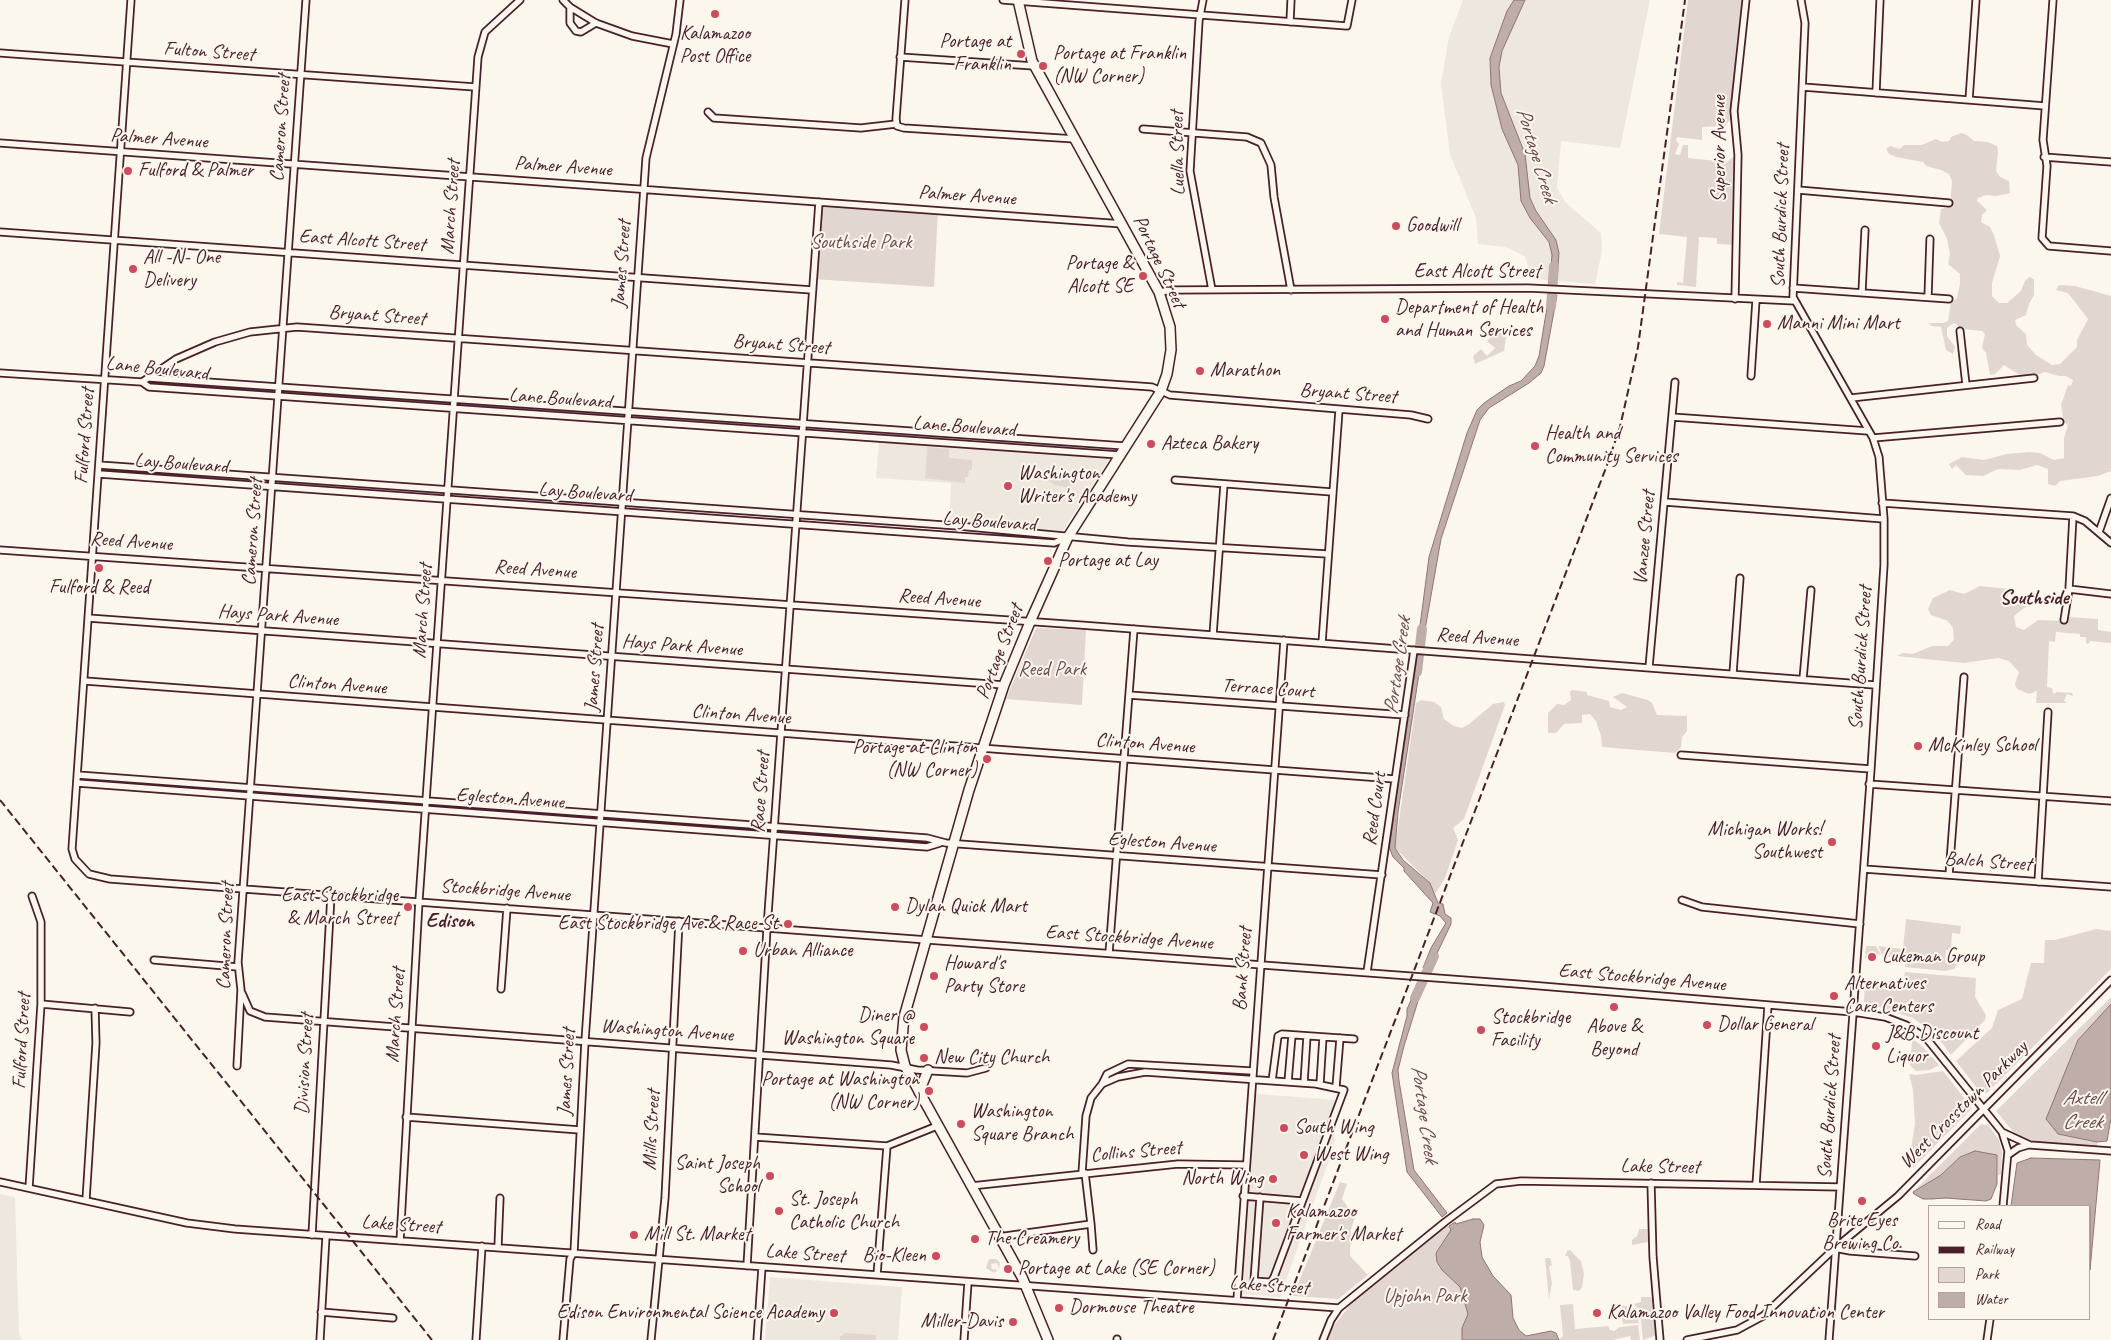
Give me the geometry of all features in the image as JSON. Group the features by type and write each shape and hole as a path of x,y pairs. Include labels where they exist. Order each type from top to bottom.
{"main road":[{"name":"Portage Street","path":"1018,1 1025,38 1034,66 1159,292 1170,327 1171,350 1167,374 1161,391 1068,537 1004,685 982,750 925,939 904,1017 901,1050 905,1066 1026,1287 1048,1340"},
{"path":"919,1092 928,1070"}],"street":[{"name":"Fulford Street","path":"84,870 74,859 72,849 131,0"},
{"name":"Cameron Street","path":"237,1066 241,990 238,967 274,479 306,0"},
{"name":"March Street","path":"400,1241 425,809 476,87 482,36 520,0"},
{"path":"563,0 570,8 596,23 626,34 673,44"},
{"name":"James Street","path":"563,1340 570,1259 574,1252 593,914 648,143 673,44 680,0"},
{"path":"897,125 905,0"},
{"path":"1003,0 1347,26 1352,0"},
{"name":"Luella Street","path":"1203,0 1192,134 1191,179 1212,290"},
{"path":"1290,22 1291,0"},
{"name":"Superior Avenue","path":"1735,299 1738,155 1734,111 1746,0"},
{"name":"South Burdick Street","path":"1801,0 1805,23 1792,288 1795,301 1873,438 1879,457 1884,519 1884,565 1871,769 1829,1340"},
{"path":"1876,93 1880,0"},
{"path":"1969,100 1976,0"},
{"path":"2053,0 2045,106 2044,157 2047,166 2042,235 2044,241 2053,247 2111,252"},
{"path":"570,8 570,23 576,31 581,32 596,23"},
{"name":"Fulton Street","path":"0,53 476,87"},
{"path":"900,57 1034,66"},
{"path":"1803,87 2045,106"},
{"path":"708,112 714,118 861,128 897,125 904,128 1075,140"},
{"path":"1142,129 1186,131 1192,134 1247,138 1261,143 1271,165 1275,205 1291,290"},
{"name":"Palmer Avenue","path":"0,143 1123,224"},
{"path":"2044,157 2111,162"},
{"path":"1798,190 1948,203"},
{"name":"Race Street","path":"747,1266 767,928 819,202"},
{"path":"1862,292 1865,230"},
{"name":"East Alcott Street","path":"0,232 638,276 812,290"},
{"path":"1928,297 1930,239"},
{"name":"East Alcott Street","path":"1159,292 1557,288 1795,301"},
{"path":"1792,288 1949,299"},
{"path":"1751,376 1756,300"},
{"name":"Bryant Street","path":"142,382 176,359 214,342 250,332 308,327 1152,387 1170,395 1411,415 1428,419"},
{"path":"1960,331 1966,386"},
{"name":"Lane Boulevard","path":"0,372 142,382 149,387 1119,455"},
{"name":"Lane Boulevard","path":"150,378 1125,446"},
{"path":"1851,398 2034,378"},
{"name":"Vanzee Street","path":"1649,667 1675,382"},
{"path":"364,392 364,402"},
{"path":"542,414 543,405"},
{"path":"1322,643 1339,410"},
{"path":"714,417 714,426"},
{"path":"1672,417 1868,430"},
{"path":"1873,438 2060,422"},
{"path":"899,439 900,430"},
{"path":"992,437 992,445"},
{"name":"Lay Boulevard","path":"99,465 274,479 971,527 1056,534 1068,537 1327,554"},
{"path":"184,472 184,481"},
{"name":"Lay Boulevard","path":"99,474 1054,543 1068,537"},
{"path":"1175,480 1332,492"},
{"path":"1213,635 1224,484"},
{"path":"360,485 360,493"},
{"path":"532,505 533,497"},
{"path":"2099,532 2111,498"},
{"path":"1664,502 1884,519"},
{"path":"1882,503 2073,516 2085,521 2111,543"},
{"path":"708,518 709,509"},
{"path":"2064,620 2069,589 2073,516"},
{"path":"882,521 882,531"},
{"path":"970,537 971,527"},
{"name":"Reed Avenue","path":"0,550 1134,629 1803,678 1875,685"},
{"path":"1733,673 1740,578"},
{"path":"2069,589 2111,594"},
{"path":"1803,678 1810,590"},
{"name":"Hays Park Avenue","path":"88,618 1004,685"},
{"path":"1109,953 1134,629"},
{"name":"Bank Street","path":"1237,1300 1259,964 1284,640"},
{"name":"Reed Court","path":"1367,972 1404,715 1417,650"},
{"path":"1949,875 1964,677"},
{"name":"Clinton Avenue","path":"85,681 982,750 1395,779"},
{"name":"Terrace Court","path":"1129,695 1404,715"},
{"path":"2038,882 2048,712"},
{"path":"1681,755 1871,769"},
{"name":"Egleston Avenue","path":"78,775 863,833 927,838 940,843 1382,875"},
{"path":"163,789 164,781"},
{"name":"Egleston Avenue","path":"77,783 927,847 940,843"},
{"path":"1869,784 2111,801"},
{"path":"338,802 339,794"},
{"path":"513,807 513,816"},
{"path":"686,820 686,829"},
{"path":"862,842 863,833"},
{"name":"Balch Street","path":"1864,869 2111,887"},
{"name":"Stockbridge Avenue","path":"84,870 94,876 110,879 925,939"},
{"name":"Division Street","path":"312,1235 331,895"},
{"name":"Fulford Street","path":"30,1188 41,1004 41,922 32,896"},
{"path":"1682,900 1702,907 1860,924"},
{"path":"500,989 507,908"},
{"name":"Mills Street","path":"651,1340 665,1198 680,921"},
{"name":"East Stockbridge Avenue","path":"925,939 1420,976 1853,1012 1894,1020 1927,1040 2002,1132"},
{"path":"154,960 238,967"},
{"name":"West Crosstown Parkway","path":"1691,1340 1726,1333 1750,1325 1771,1310 1835,1248 1898,1196 2111,980"},
{"name":"Washington Avenue","path":"241,990 248,1008 258,1016 760,1054 967,1073 986,1068"},
{"path":"41,1004 130,1012"},
{"path":"1756,1185 1768,1005"},
{"path":"86,1200 96,1043 95,1008"},
{"path":"1288,1082 1292,1035"},
{"path":"1272,1082 1278,1036 1292,1035 1354,1039"},
{"path":"1304,1083 1307,1036"},
{"path":"1320,1084 1324,1037"},
{"path":"1336,1087 1340,1038"},
{"path":"1093,1250 1083,1173 1088,1107 1095,1091 1108,1074 1128,1064 1252,1071"},
{"path":"1102,1084 1127,1074 1145,1072 1320,1084 1344,1090 1271,1282 1254,1281 1260,1197"},
{"path":"406,1117 580,1130"},
{"path":"755,1137 887,1146 938,1126"},
{"path":"2002,1132 2030,1145"},
{"path":"2002,1132 2007,1142 2008,1155 2003,1205"},
{"path":"2008,1155 2018,1148 2030,1145 2111,1151"},
{"path":"877,1276 887,1146"},
{"name":"Collins Street","path":"971,1186 1191,1163 1245,1165"},
{"name":"Lake Street","path":"0,1182 202,1225 312,1235 574,1252 1026,1287 1339,1308 1451,1217 1496,1184 1506,1182 1840,1186"},
{"path":"1652,1184 1653,1257 1660,1340"},
{"path":"1243,1196 1302,1201"},
{"path":"498,1247 500,1198"},
{"path":"998,1236 1091,1224"},
{"path":"320,1340 326,1236"},
{"path":"476,1340 482,1246"},
{"path":"1835,1248 1914,1256"},
{"path":"757,1340 762,1267"},
{"path":"964,1340 968,1282"},
{"path":"1323,1340 1331,1320 1339,1308"},
{"path":"321,1312 392,1318"},
{"path":"1987,1340 1990,1320"}],"shaded area":[{"path":"1463,0 1650,0 1620,148 1561,141 1557,188 1566,203 1601,233 1602,251 1595,284 1532,279 1525,256 1505,247 1478,244 1476,218 1450,154 1441,84 1449,37"},
{"path":"879,442 1106,458 1108,461 1063,531 949,523 951,483 876,478"},
{"name":"Kalamazoo Farmer's Market","path":"1256,1094 1337,1100 1334,1146 1280,1297 1241,1294"},
{"path":"0,1194 15,1197 19,1334 22,1340 0,1340"},
{"name":"Edison Environmental Science Academy","path":"770,1277 902,1287 898,1340 765,1340"}],"green space":[{"path":"1688,0 1742,0 1736,48 1732,117 1725,126 1702,127 1702,140 1677,137 1676,140 1679,144 1675,154 1680,155 1683,145 1688,145 1688,158 1727,162 1737,154 1734,245 1717,244 1717,238 1699,237 1696,287 1677,285 1677,282 1683,283 1687,237 1659,234"},
{"path":"1961,133 1974,141 1988,142 1997,146 1996,171 2000,177 2009,181 2010,193 1996,196 1986,195 1978,198 1977,201 1987,210 1982,215 1981,222 1990,227 2000,256 1992,283 1992,296 1999,303 2007,303 2021,291 2029,277 2034,279 2034,295 2026,315 2015,320 2016,325 2026,334 2027,345 2036,355 2052,365 2060,364 2077,347 2077,340 2088,319 2068,293 2056,290 2059,285 2075,286 2111,296 2111,471 2098,476 2060,481 2055,486 2048,484 2048,469 2037,465 2020,470 1998,469 1983,476 1966,475 1956,465 1952,469 1949,464 1962,457 1984,460 2007,454 2029,452 2040,453 2054,460 2064,458 2064,438 2068,425 2064,422 2061,405 2068,385 2071,386 2073,380 2066,376 2045,372 2037,375 2020,375 2004,365 1995,374 1990,375 1986,353 1982,348 1985,334 1982,331 1962,329 1954,323 1947,328 1947,336 1955,347 1953,354 1946,350 1941,327 1932,326 1928,323 1948,321 1951,303 1957,298 1960,284 1960,274 1948,264 1950,254 1947,239 1939,223 1941,209 1950,207 1952,181 1949,174 1941,170 1926,166 1923,162 1896,157 1889,154 1886,149 1890,146 1900,149 1904,145 1922,145 1936,139 1942,142 1949,141 1951,137"},
{"name":"Southside Park","path":"819,202 938,210 934,287 813,279"},
{"path":"1498,330 1506,337 1504,351 1475,364 1473,356 1481,349 1487,356 1495,348 1487,341"},
{"path":"927,447 949,449 949,458 972,460 972,470 969,470 968,477 965,477 965,483 925,478"},
{"path":"1038,474 1071,477 1070,488 1055,485"},
{"path":"1980,586 2010,589 2007,599 2013,604 2021,603 2027,606 2014,616 2016,627 2024,630 2038,620 2067,621 2069,617 2098,619 2098,630 2111,632 2111,643 2091,641 2088,644 2086,643 2086,637 2080,637 2080,634 2056,632 2055,642 2049,641 2047,687 2052,688 2053,694 2057,692 2072,693 2073,696 2067,694 2064,701 2067,703 2036,703 2037,691 2029,694 2017,689 2015,684 2019,672 2009,661 1998,658 1964,663 1897,656 1903,653 1913,654 1932,646 1948,646 1954,640 1953,628 1948,621 1931,615 1928,609 1933,598 1950,590 1964,594"},
{"name":"Reed Park","path":"1036,628 1086,630 1082,705 1006,699"},
{"path":"1572,690 1587,692 1587,695 1609,701 1610,707 1621,710 1627,707 1613,697 1622,693 1648,700 1652,703 1657,715 1687,716 1687,731 1682,737 1681,747 1675,753 1602,747 1596,721 1590,714 1582,715 1582,723 1564,724 1556,733 1548,733 1548,713 1557,704 1564,705 1571,700 1570,692"},
{"path":"1421,700 1434,702 1441,707 1444,719 1454,726 1462,728 1493,704 1504,702 1505,705 1464,819 1453,828 1458,840 1445,878 1435,894 1430,883 1395,848 1416,703"},
{"path":"1906,919 1961,926 1960,934 1952,933 1951,950 1946,950 1945,963 1957,964 1954,969 1945,971 1905,967 1906,959 1883,956 1878,946 1903,949"},
{"path":"2096,929 2111,931 2111,969 1987,1093 1980,1092 1956,1061 1992,1028 1998,1010 2022,999 2031,963 2044,963 2045,940 2055,940"},
{"path":"1866,946 1876,946 1881,955 1869,952 1868,957 1865,959"},
{"path":"1905,972 1976,978 1975,997 1986,1015 1985,1020 1951,1055 1936,1035 1913,1018 1864,1002 1865,980 1903,982"},
{"path":"2111,997 2111,1004 2078,1040 2066,1072 2058,1134 2097,1142 2097,1146 2021,1141 1996,1111"},
{"path":"1908,1035 1923,1047 1939,1065 1930,1070 1916,1071 1910,1065 1912,1041 1904,1036"},
{"path":"1943,1071 1972,1108 1913,1168 1909,1161 1915,1124 1913,1090 1909,1074 1916,1075"},
{"path":"1981,1124 1988,1124 1999,1140 2002,1152 2001,1174 1998,1175 1997,1155 1975,1151 1960,1157 1941,1175 1913,1192"},
{"path":"1340,1182 1347,1184 1342,1199 1355,1217 1351,1229 1350,1256 1368,1275 1338,1299 1293,1296"},
{"name":"Upjohn Park","path":"1447,1225 1451,1227 1462,1269 1488,1340 1328,1340 1333,1327 1357,1296"},
{"path":"1639,1229 1649,1229 1648,1242 1632,1245 1632,1240 1637,1236"},
{"path":"1570,1250 1581,1261 1584,1274 1582,1287 1579,1291 1573,1290 1570,1261 1568,1256 1565,1256 1567,1251"},
{"path":"1545,1258 1550,1258 1552,1265 1549,1267 1552,1283 1549,1299"},
{"path":"989,1259 996,1259 1000,1263 999,1269 997,1263 991,1264 992,1269 998,1270 994,1273 986,1268"},
{"path":"1641,1297 1651,1297 1653,1301 1657,1335 1643,1340 1640,1310 1634,1304 1641,1302"},
{"path":"1573,1304 1575,1329 1608,1326 1610,1330 1614,1331 1620,1327 1638,1325 1640,1340 1631,1340 1630,1336 1612,1340 1559,1340 1563,1336 1560,1305"},
{"path":"1620,1305 1635,1308 1639,1323 1623,1324"},
{"path":"845,1333 876,1335 876,1340 840,1340 839,1338"}],"water":[{"path":"1514,0 1525,0 1502,51 1499,67 1501,93 1525,154 1530,198 1536,211 1556,240 1559,253 1557,280 1550,279 1552,255 1549,242 1530,218 1521,201 1518,165 1502,129 1491,85 1490,58 1507,11"},
{"path":"1549,295 1557,295 1544,366 1541,373 1529,383 1489,408 1480,420 1441,539 1423,641 1418,641 1429,557 1467,433 1477,410 1484,403 1509,386 1521,381 1535,366 1539,356"},
{"path":"1415,659 1421,660 1398,812 1395,848 1403,860 1430,883 1438,903 1443,904 1445,914 1451,918 1451,924 1430,968 1423,968 1431,948 1446,923 1440,916 1430,912 1433,903 1393,857 1389,847"},
{"path":"1418,985 1423,985 1398,1070 1399,1081 1414,1170 1447,1213 1442,1217 1407,1172 1392,1073 1407,1016 1407,1009"},
{"name":"Axtell Creek","path":"2111,1004 2111,1118 2107,1141 2097,1142 2058,1134 2046,1119 2078,1040"},
{"path":"1975,1151 1997,1155 1997,1184 1991,1199 1986,1201 1946,1198 1923,1199 1914,1194 1913,1192 1941,1175 1960,1157"},
{"name":"Axtell Creek","path":"2031,1158 2100,1160 2091,1259 2091,1205 2011,1205 2017,1163"},
{"path":"1480,1219 1484,1225 1480,1242 1482,1257 1493,1276 1511,1295 1513,1318 1519,1330 1526,1336 1551,1331 1556,1333 1559,1340 1462,1340 1462,1328 1468,1314 1460,1287 1442,1270 1437,1262 1436,1253 1451,1230 1449,1226 1455,1222 1456,1224"}],"waterway":[{"name":"Portage Creek","path":"1551,307 1554,266"},
{"name":"Portage Creek","path":"1417,672 1422,629"},
{"name":"Portage Creek","path":"1415,998 1434,956"}],"railway":[{"path":"1273,1340 1620,427 1638,347 1685,0"},
{"path":"0,800 432,1340"}],"place":[{"name":"Kalamazoo Post Office","path":"715,14"},
{"name":"Portage at Franklin","path":"1021,54"},
{"name":"Portage at Franklin (NW Corner)","path":"1043,66"},
{"name":"Fulford & Palmer","path":"128,171"},
{"name":"Goodwill","path":"1396,226"},
{"name":"All -N- One Delivery","path":"133,269"},
{"name":"Portage & Alcott SE","path":"1143,276"},
{"name":"Department of Health and Human Services","path":"1385,319"},
{"name":"Manni Mini Mart","path":"1767,324"},
{"name":"Marathon","path":"1200,371"},
{"name":"Azteca Bakery","path":"1151,444"},
{"name":"Health and Community Services","path":"1535,446"},
{"name":"Washington Writer's Academy","path":"1008,486"},
{"name":"Portage at Lay","path":"1048,561"},
{"name":"Fulford & Reed","path":"99,568"},
{"name":"McKinley School","path":"1918,746"},
{"name":"Portage at Clinton (NW Corner)","path":"987,759"},
{"name":"Michigan Works! Southwest","path":"1832,842"},
{"name":"East Stockbridge & March Street","path":"408,907"},
{"name":"Dylan Quick Mart","path":"895,907"},
{"name":"East Stockbridge Ave & Race St","path":"788,924"},
{"name":"Urban Alliance","path":"743,951"},
{"name":"Lukeman Group","path":"1872,957"},
{"name":"Howard's Party Store","path":"934,976"},
{"name":"Alternatives Care Centers","path":"1834,996"},
{"name":"Above & Beyond","path":"1614,1007"},
{"name":"Dollar General","path":"1707,1025"},
{"name":"Diner @ Washington Square","path":"924,1027"},
{"name":"Stockbridge Facility","path":"1481,1030"},
{"name":"J&B Discount Liquor","path":"1876,1046"},
{"name":"New City Church","path":"924,1058"},
{"name":"Portage at Washington (NW Corner)","path":"929,1091"},
{"name":"Washington Square Branch","path":"961,1124"},
{"name":"South Wing","path":"1284,1128"},
{"name":"West Wing","path":"1304,1155"},
{"name":"Saint Joseph School","path":"770,1176"},
{"name":"North Wing","path":"1273,1179"},
{"name":"Brite Eyes Brewing Co.","path":"1862,1201"},
{"name":"St. Joseph Catholic Church","path":"779,1211"},
{"name":"Kalamazoo Farmer's Market","path":"1276,1223"},
{"name":"Mill St. Market","path":"634,1235"},
{"name":"The Creamery","path":"975,1239"},
{"name":"Bio-Kleen","path":"936,1256"},
{"name":"Portage at Lake (SE Corner)","path":"1008,1269"},
{"name":"Dormouse Theatre","path":"1059,1308"},
{"name":"Edison Environmental Science Academy","path":"834,1313"},
{"name":"Kalamazoo Valley Food Innovation Center","path":"1597,1313"},
{"name":"Miller-Davis","path":"1013,1322"}],"district":[{"name":"Southside","path":"2034,598"},
{"name":"Edison","path":"450,921"}]}
